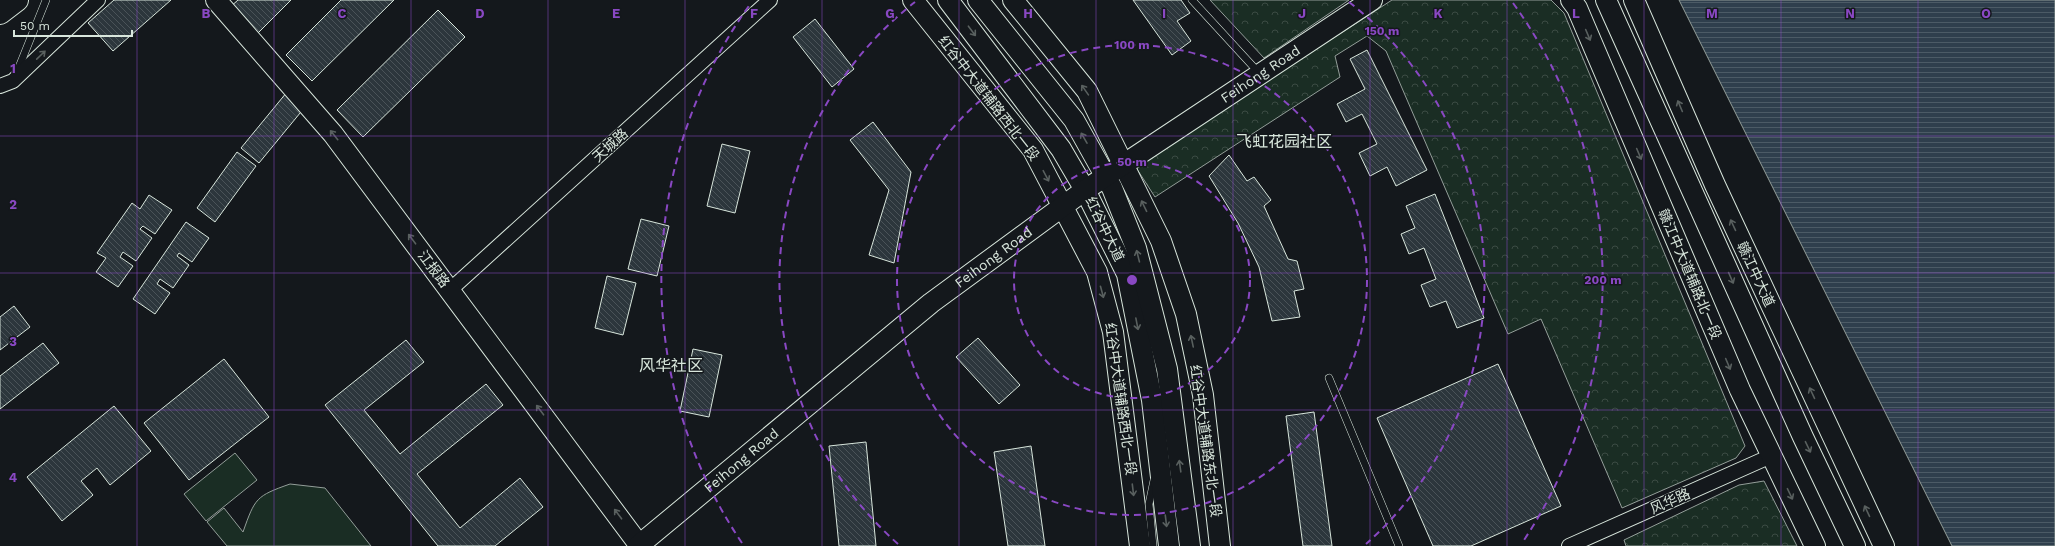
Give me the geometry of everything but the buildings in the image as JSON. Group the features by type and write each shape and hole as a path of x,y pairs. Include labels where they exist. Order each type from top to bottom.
{"highway":[{"path":"0,13 17,0"}],"street":[{"path":"7,84 98,0"},
{"name":"江报路","path":"216,0 333,134 639,545"},
{"name":"天城路","path":"450,290 770,0"},
{"name":"红谷中大道辅路西北一段","path":"913,0 1033,150 1097,272 1113,332 1140,546"},
{"name":"红谷中大道","path":"948,0 1061,149 1085,190 1127,274 1152,400 1169,546"},
{"name":"红谷中大道","path":"978,0 1074,120 1106,176 1136,248 1167,369 1190,546"},
{"name":"红谷中大道辅路东北一段","path":"1013,0 1087,91 1161,241 1186,314 1203,394 1220,546"},
{"name":"Feihong Road","path":"639,545 931,303 1085,190 1372,0"},
{"name":"赣江中大道","path":"1606,0 1803,437 1855,546"},
{"name":"赣江中大道","path":"1634,0 1715,186 1884,546"},
{"name":"赣江中大道辅路北一段","path":"1574,3 1740,390 1815,546"},
{"path":"1124,414 1159,458"},
{"name":"风华路","path":"1569,546 1771,456"}],"lane":[{"path":"7,84 46,0"},
{"path":"1192,0 1260,74"},
{"path":"1329,378 1399,546"},
{"path":"1153,546 1149,504 1159,458"}],"green space":[{"path":"1210,0 1349,0 1264,58"},
{"path":"1392,0 1551,0 1564,13 1745,446 1736,458 1622,508 1541,319 1508,334 1386,51 1367,36 1335,56 1340,77 1155,197 1135,166"},
{"path":"235,453 257,480 206,521 184,494"},
{"path":"1764,481 1797,546 1626,546 1624,540 1739,485"},
{"path":"290,484 325,488 371,546 227,546 207,522 224,508 243,532 254,505 258,500 263,495"}],"water":[{"path":"1679,0 2055,0 2055,546 1952,546"}],"district":[{"name":"飞虹花园社区","path":"1284,141"},
{"name":"风华社区","path":"671,365"}]}
